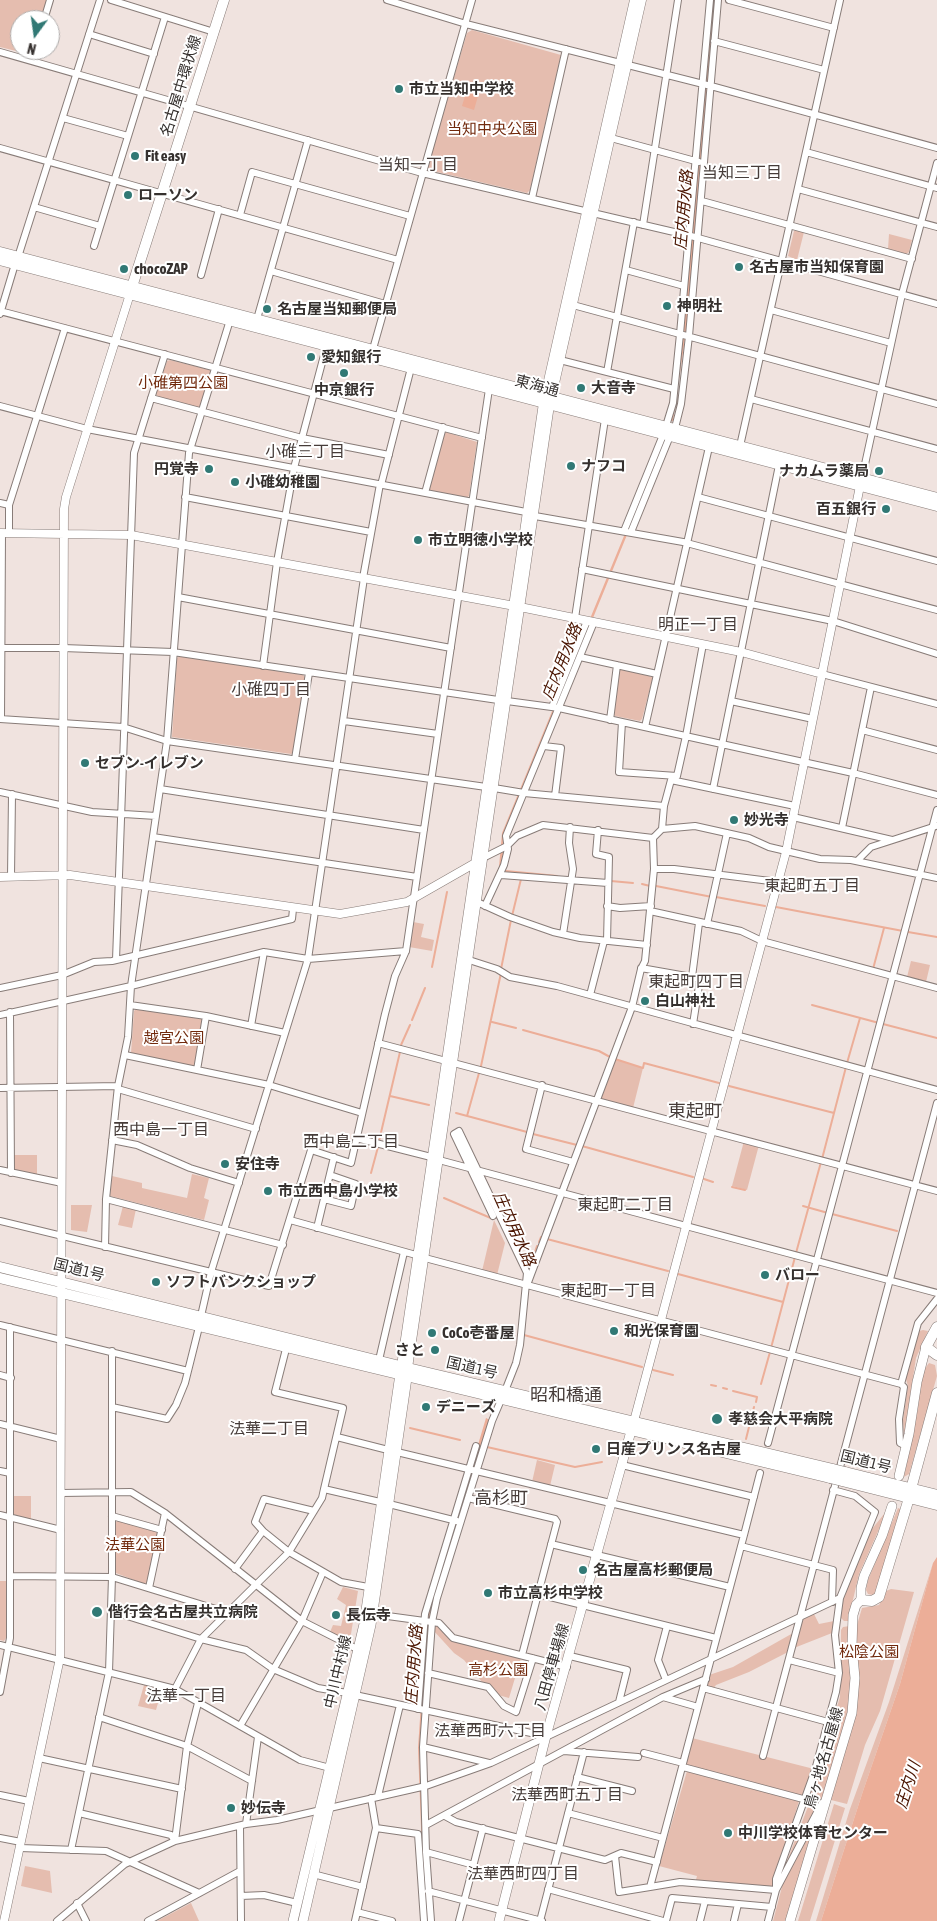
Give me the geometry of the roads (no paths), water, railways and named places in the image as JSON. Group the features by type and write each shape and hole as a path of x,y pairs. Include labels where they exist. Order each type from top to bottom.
{"main road":[{"name":"名古屋中環状線","path":"131,290 224,0"},
{"path":"0,252 16,260 131,290"},
{"path":"0,260 16,260"},
{"name":"東海通","path":"131,290 257,319 411,368 489,389 547,400 605,420 740,446 937,506"},
{"name":"東海通","path":"131,290 230,320 328,342 372,349 547,400 668,431 709,447 779,465 937,498"},
{"name":"国道1号","path":"0,1268 61,1286 404,1372 843,1476 914,1494 937,1505"},
{"name":"国道1号","path":"0,1278 61,1286"},
{"path":"900,1476 917,1382 926,1347 937,1327"},
{"name":"国道1号","path":"287,1343 379,1360 404,1372"},
{"path":"926,1347 937,1355"},
{"name":"中川中村線","path":"293,1921 324,1808 361,1651 373,1614 385,1503 404,1372"},
{"path":"861,1600 872,1601 879,1597 914,1494 937,1393"},
{"name":"八田停車場線","path":"499,1921 546,1736 567,1667 633,1426"},
{"name":"国道1号","path":"914,1494 937,1495"},
{"name":"中川中村線","path":"361,1651 368,1587 385,1503"},
{"name":"鳥ヶ地名古屋線","path":"790,1921 852,1713 856,1678 852,1627 853,1615 856,1605 861,1600 864,1576 882,1536 892,1506"},
{"name":"中川中村線","path":"303,1921 314,1874 330,1768 351,1694"}],"street":[{"path":"100,0 0,312 482,438"},
{"path":"111,0 214,32"},
{"path":"387,0 466,24 707,85 937,148"},
{"path":"372,349 472,0"},
{"path":"404,1372 416,1255 435,1159 484,858 498,700 534,516 547,400 560,360 573,305 590,212 611,138 634,0"},
{"path":"450,1061 475,863 507,701 526,512 547,400 624,64 642,0"},
{"path":"643,225 678,0"},
{"path":"668,431 684,335 707,85 710,0"},
{"path":"707,85 718,0"},
{"path":"729,0 834,28"},
{"path":"740,446 840,0"},
{"path":"94,246 165,17"},
{"path":"89,34 154,54"},
{"path":"714,41 824,70"},
{"path":"532,198 566,49"},
{"path":"34,60 190,108 422,173 693,237 937,304"},
{"path":"63,118 128,136"},
{"path":"611,138 700,162"},
{"path":"257,319 308,140"},
{"path":"0,148 398,260"},
{"path":"806,152 934,187"},
{"path":"628,532 668,431 681,404 684,286 702,201 700,162"},
{"path":"633,1426 786,852 881,388 902,294 921,223 934,187 937,164"},
{"path":"240,215 252,172 410,216"},
{"path":"798,189 937,227"},
{"path":"702,201 912,258"},
{"path":"34,207 100,226"},
{"path":"201,274 219,209"},
{"path":"607,372 619,317 634,222"},
{"path":"626,270 684,286"},
{"path":"271,271 385,304"},
{"path":"4,1921 60,1658 63,534 66,496 131,290"},
{"path":"573,305 937,404"},
{"path":"771,310 891,343"},
{"path":"106,1247 106,1199 118,1088 125,1055 135,954 167,741 190,448 230,320"},
{"path":"65,328 8,505 1,561 1,719 124,728 167,741 522,793 664,806"},
{"path":"263,666 277,562 294,468 328,342"},
{"path":"116,960 125,650 134,452 165,354"},
{"path":"560,360 674,389"},
{"path":"112,1407 167,1419 176,1405 188,1371 212,1272 225,1228 308,959 371,532 380,484 411,368"},
{"path":"0,1221 269,1286 311,1150 351,1163 395,976 406,951 489,389"},
{"path":"151,398 302,438 389,455"},
{"path":"751,398 937,449"},
{"path":"0,406 87,429 526,512"},
{"path":"575,618 605,420"},
{"path":"425,493 442,427"},
{"path":"645,727 709,447"},
{"path":"712,789 779,465"},
{"path":"185,497 371,532"},
{"path":"698,497 937,561"},
{"path":"0,503 8,505"},
{"path":"534,516 687,543 937,610"},
{"path":"4,533 131,535 182,544 516,606 741,652 937,704"},
{"path":"582,569 832,621 937,654"},
{"path":"178,598 451,648"},
{"path":"555,708 580,657 591,621"},
{"path":"485,906 501,875 506,836 522,793 544,746 555,708 591,621"},
{"path":"662,829 664,806 686,736 703,644"},
{"path":"0,648 173,652 498,700"},
{"path":"580,657 657,674"},
{"path":"610,720 617,665"},
{"path":"295,759 309,673"},
{"path":"842,828 871,686"},
{"path":"507,701 555,708 645,727 853,773 937,795"},
{"path":"731,701 813,719"},
{"path":"344,721 438,734"},
{"path":"622,722 619,772 674,778 712,789 795,806"},
{"path":"862,730 937,750"},
{"path":"544,746 561,748 555,796"},
{"path":"160,789 424,830"},
{"path":"0,792 92,812 156,816"},
{"path":"12,794 12,877"},
{"path":"768,1443 929,841 935,826 937,810"},
{"path":"793,817 892,840"},
{"path":"0,877 62,875 293,909 340,914 401,904 504,847 517,836 543,825 653,838"},
{"path":"524,1284 632,1007 641,968 645,961 647,945 654,869 653,838 662,829 695,826 749,838 786,852 820,859 857,862 937,878"},
{"path":"857,862 871,847 935,826"},
{"path":"563,934 573,869 569,843 570,827"},
{"path":"590,995 606,941 609,857 596,854 598,830"},
{"path":"708,924 727,833"},
{"path":"153,837 417,877"},
{"path":"929,841 937,842"},
{"path":"654,869 674,869 778,882"},
{"path":"501,875 608,883"},
{"path":"477,902 510,917 563,934 647,945"},
{"path":"607,906 650,909 740,932 762,941 937,988"},
{"path":"0,988 62,975 94,962 116,960 135,954 292,919 293,909"},
{"path":"692,977 699,923"},
{"path":"0,1014 131,986 264,952 308,959 406,951"},
{"path":"251,1026 264,952"},
{"path":"468,960 497,969 510,977 590,995 937,1090"},
{"path":"641,968 700,979 693,1024"},
{"path":"130,1005 206,1016 285,1033"},
{"path":"10,1012 11,1173"},
{"path":"197,1070 206,1016"},
{"path":"378,1043 937,1191"},
{"path":"125,1055 269,1085 362,1113"},
{"path":"542,1086 526,1149 572,1162"},
{"path":"0,1088 118,1088 256,1129"},
{"path":"763,1756 937,1103"},
{"path":"431,1921 422,1787 422,1710 428,1622 437,1598 457,1521 473,1470 516,1363 520,1345 524,1284 527,1273 474,1169 454,1134 459,1132 474,1169 492,1216"},
{"path":"356,1138 937,1293"},
{"path":"112,1140 137,1145 190,1168 239,1183"},
{"path":"317,1228 334,1157"},
{"path":"404,1372 425,1258 435,1159"},
{"path":"0,1170 62,1183"},
{"path":"324,1199 351,1206 356,1184 330,1175"},
{"path":"106,1199 225,1228 282,1245"},
{"path":"290,1220 416,1255"},
{"path":"379,1360 404,1252"},
{"path":"425,1258 901,1384 904,1386 900,1419 900,1443 906,1446"},
{"path":"901,1384 918,1323 937,1299"},
{"path":"0,1325 188,1371"},
{"path":"0,1692 9,1647 10,1327"},
{"path":"175,1689 201,1639 257,1586 289,1552 314,1511 324,1489 343,1408 275,1392 287,1343"},
{"path":"71,1850 108,1672 112,1576 112,1352"},
{"path":"0,1376 11,1378"},
{"path":"0,1424 61,1439"},
{"path":"336,1437 744,1536"},
{"path":"457,1521 468,1498 476,1446"},
{"path":"622,1465 754,1498"},
{"path":"0,1471 10,1473"},
{"path":"650,1886 760,1472"},
{"path":"324,1489 457,1521"},
{"path":"768,1921 776,1890 776,1879 803,1799 815,1770 836,1692 839,1674 835,1635 840,1598 875,1512 854,1496 833,1490"},
{"path":"61,1493 131,1492 165,1514 302,1621 361,1651"},
{"path":"468,1498 555,1519 557,1522 522,1656"},
{"path":"314,1511 264,1499 255,1522 289,1552 323,1572 342,1582 368,1587"},
{"path":"149,1588 165,1514"},
{"path":"0,1516 61,1530"},
{"path":"112,1516 162,1530"},
{"path":"235,1569 263,1531"},
{"path":"551,1544 730,1587"},
{"path":"741,1546 833,1570 832,1602"},
{"path":"240,1726 302,1621 323,1572"},
{"path":"10,1576 112,1576 229,1613"},
{"path":"538,1594 716,1638"},
{"path":"58,1921 130,1862 175,1841 422,1787 491,1763 840,1598"},
{"path":"111,1611 201,1639 246,1650 273,1669 318,1688 546,1736"},
{"path":"373,1614 439,1623 453,1638 567,1667"},
{"path":"422,1710 428,1673 428,1622"},
{"path":"666,1680 658,1660 667,1626"},
{"path":"0,1645 60,1658 175,1689 198,1704 300,1760 330,1768"},
{"path":"570,1656 627,1670 619,1702"},
{"path":"428,1673 488,1687 504,1706 516,1712 533,1658"},
{"path":"789,1660 839,1674"},
{"path":"426,1825 663,1697 706,1679"},
{"path":"703,1688 828,1722"},
{"path":"663,1697 698,1707"},
{"path":"175,1841 187,1746 198,1704"},
{"path":"355,1921 376,1828 375,1797 400,1705"},
{"path":"99,1717 187,1746 252,1781"},
{"path":"241,1921 240,1871 243,1825 258,1737"},
{"path":"423,1748 491,1763"},
{"path":"564,1750 638,1757"},
{"path":"428,1891 541,1921 584,1752"},
{"path":"644,1753 803,1799"},
{"path":"39,1758 182,1789"},
{"path":"577,1777 632,1791"},
{"path":"0,1795 30,1801"},
{"path":"776,1890 823,1801 828,1797"},
{"path":"79,1813 171,1836 175,1841"},
{"path":"568,1813 664,1838"},
{"path":"444,1816 456,1822 605,1860 621,1853 657,1862"},
{"path":"376,1828 418,1834 424,1921"},
{"path":"459,1921 483,1828"},
{"path":"0,1838 20,1845 106,1851 199,1893"},
{"path":"426,1852 474,1865"},
{"path":"615,1856 619,1892 680,1882 776,1890"},
{"path":"148,1921 240,1871"},
{"path":"314,1874 363,1887"},
{"path":"548,1889 664,1921 672,1898 772,1907"},
{"path":"242,1896 264,1896 297,1903"},
{"path":"700,1921 705,1901"},
{"path":"77,1904 86,1921"},
{"path":"734,1921 738,1904"},
{"path":"357,1912 392,1921"}],"water":[{"path":"713,0 716,0 686,332 673,421 671,421 683,331"},
{"path":"468,86 480,89 474,110 462,106"},
{"path":"663,441 665,442 505,833 503,839 506,851 501,869 489,893 499,867 502,833"},
{"path":"486,1418 490,1420 435,1594 429,1619 422,1784 429,1921 426,1921 418,1748 427,1615"},
{"name":"庄内川","path":"937,1557 937,1921 821,1921 900,1684 933,1563"}],"waterway":[{"path":"506,871 557,876"},
{"path":"512,916 521,879"},
{"path":"611,881 633,883"},
{"path":"642,884 650,886"},
{"path":"656,886 712,897"},
{"path":"432,967 447,892"},
{"path":"716,897 765,906"},
{"path":"776,907 903,931"},
{"path":"501,969 511,920"},
{"path":"873,969 884,928"},
{"path":"908,932 937,937"},
{"path":"481,1066 501,973"},
{"path":"412,1020 425,988"},
{"path":"812,1005 879,1023"},
{"path":"847,1063 860,1018"},
{"path":"492,1022 516,1028"},
{"path":"883,1024 937,1038"},
{"path":"401,1045 410,1025"},
{"path":"523,1030 599,1051 610,1057"},
{"path":"379,1141 400,1052"},
{"path":"615,1059 643,1068 644,1063 719,1083"},
{"path":"822,1159 846,1067"},
{"path":"467,1116 479,1073"},
{"path":"729,1086 834,1113"},
{"path":"390,1096 429,1105"},
{"path":"456,1113 527,1132"},
{"path":"533,1134 577,1145"},
{"path":"582,1146 693,1177"},
{"path":"371,1173 378,1147"},
{"path":"796,1253 821,1162"},
{"path":"704,1179 713,1182"},
{"path":"732,1187 745,1190"},
{"name":"庄内用水路","path":"444,1198 493,1219"},
{"path":"803,1206 828,1213"},
{"path":"832,1214 897,1231"},
{"path":"539,1242 541,1237"},
{"path":"547,1239 668,1271"},
{"name":"庄内用水路","path":"529,1269 537,1246"},
{"path":"771,1348 795,1257"},
{"path":"678,1274 783,1302"},
{"path":"524,1335 642,1367"},
{"path":"761,1384 770,1352"},
{"path":"653,1370 673,1375"},
{"path":"711,1385 716,1386"},
{"path":"723,1388 727,1389"},
{"path":"733,1391 757,1397 756,1402"},
{"path":"746,1439 754,1407"},
{"path":"410,1428 460,1440"},
{"path":"487,1447 575,1467 602,1462"}],"place":[{"name":"市立当知中学校","path":"399,89"},
{"name":"Fit easy","path":"135,156"},
{"name":"ローソン","path":"128,195"},
{"name":"名古屋市当知保育園","path":"739,267"},
{"name":"chocoZAP","path":"124,269"},
{"name":"神明社","path":"667,306"},
{"name":"名古屋当知郵便局","path":"267,309"},
{"name":"愛知銀行","path":"311,357"},
{"name":"中京銀行","path":"344,373"},
{"name":"大音寺","path":"581,388"},
{"name":"ナフコ","path":"571,466"},
{"name":"円覚寺","path":"209,469"},
{"name":"ナカムラ薬局","path":"879,471"},
{"name":"小碓幼稚園","path":"235,482"},
{"name":"百五銀行","path":"886,509"},
{"name":"市立明徳小学校","path":"418,540"},
{"name":"セブン-イレブン","path":"85,763"},
{"name":"妙光寺","path":"734,820"},
{"name":"白山神社","path":"645,1001"},
{"name":"安住寺","path":"225,1164"},
{"name":"市立西中島小学校","path":"268,1191"},
{"name":"バロー","path":"765,1275"},
{"name":"ソフトバンクショップ","path":"156,1282"},
{"name":"和光保育園","path":"614,1331"},
{"name":"CoCo壱番屋","path":"432,1333"},
{"name":"さと","path":"435,1350"},
{"name":"デニーズ","path":"426,1407"},
{"name":"孝慈会大平病院","path":"717,1419"},
{"name":"日産プリンス名古屋","path":"596,1449"},
{"name":"名古屋高杉郵便局","path":"583,1570"},
{"name":"市立高杉中学校","path":"488,1593"},
{"name":"偕行会名古屋共立病院","path":"97,1612"},
{"name":"長伝寺","path":"336,1615"},
{"name":"妙伝寺","path":"231,1808"},
{"name":"中川学校体育センター","path":"728,1833"}],"district":[{"name":"当知一丁目","path":"418,165"},
{"name":"当知三丁目","path":"742,173"},
{"name":"小碓三丁目","path":"305,452"},
{"name":"明正一丁目","path":"698,625"},
{"name":"小碓四丁目","path":"271,690"},
{"name":"東起町五丁目","path":"812,886"},
{"name":"東起町四丁目","path":"696,982"},
{"name":"東起町","path":"695,1111"},
{"name":"西中島一丁目","path":"161,1130"},
{"name":"西中島二丁目","path":"351,1142"},
{"name":"東起町二丁目","path":"625,1205"},
{"name":"東起町一丁目","path":"608,1291"},
{"name":"昭和橋通","path":"566,1395"},
{"name":"法華二丁目","path":"269,1429"},
{"name":"高杉町","path":"501,1498"},
{"name":"法華一丁目","path":"186,1696"},
{"name":"法華西町六丁目","path":"490,1731"},
{"name":"法華西町五丁目","path":"567,1795"},
{"name":"法華西町四丁目","path":"523,1874"}],"park label":[{"name":"当知中央公園","path":"492,129"},
{"name":"小碓第四公園","path":"183,383"},
{"name":"越宮公園","path":"174,1038"},
{"name":"法華公園","path":"135,1545"},
{"name":"松陰公園","path":"869,1652"},
{"name":"高杉公園","path":"498,1670"}]}
